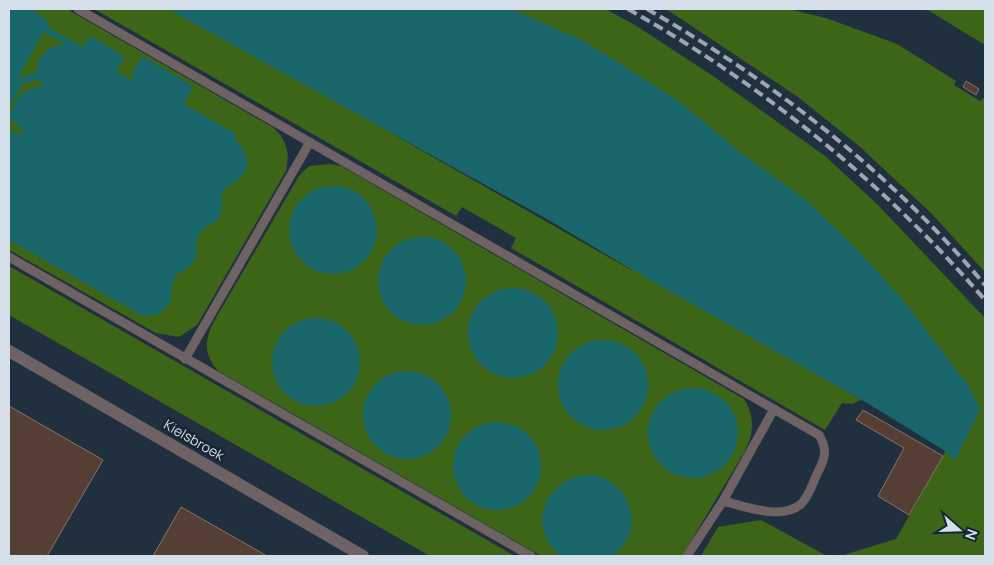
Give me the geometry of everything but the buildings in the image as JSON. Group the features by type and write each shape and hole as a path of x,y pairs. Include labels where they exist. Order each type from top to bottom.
{"street":[{"name":"Kielsbroek","path":"9,351 363,556"}],"lane":[{"path":"78,9 819,435 825,444 825,457 802,503 792,510 775,512 723,500"},
{"path":"186,359 310,142"},
{"path":"9,258 531,556"},
{"path":"687,556 723,500 774,409"}],"green space":[{"path":"9,9 67,9 274,128 285,143 288,159 286,171 197,325 179,337 156,333 9,250"},
{"path":"94,9 231,9 861,400 852,404 842,403 825,430 511,248 516,238 462,207 456,216","holes":["375,124 549,220 632,270"]},
{"path":"455,9 605,9 635,25 713,76 825,156 877,204 985,318 985,556 840,556 896,539 943,456 964,408"},
{"path":"666,9 788,9 826,18 897,44 956,81 954,85 980,101 983,98 985,99 985,272 931,213 859,146 798,97"},
{"path":"926,9 985,9 985,45"},
{"path":"330,164 341,166 744,399 752,418 752,431 748,444 682,556 541,556 218,371 210,359 207,348 208,336 213,323 299,176 309,166"},
{"path":"9,266 515,556 430,556 9,315"},
{"path":"761,520 827,556 701,556 718,527"}],"shaded area":[{"path":"9,9 37,9 35,12 49,21 47,27 83,47 90,36 125,57 116,71 132,81 134,77 131,76 142,56 193,86 184,104 236,134 234,139 247,156 245,172 221,196 220,215 217,220 200,232 197,239 195,259 187,269 175,274 177,277 172,283 171,302 159,314 143,316 9,240 9,131 24,135 24,133 13,120 9,120 9,110 12,113 13,106 19,96 27,90 44,87 39,79 22,84 9,107","holes":["43,32 66,44 50,49 42,55 37,72 18,78"]},
{"path":"168,9 511,9 584,41 676,99 740,152 802,197 853,245 903,300 968,385 980,409 956,459 952,460 950,454 867,403 662,287 549,220"},
{"path":"333,186 350,189 358,193 370,205 374,213 377,230 374,247 370,255 358,267 350,271 333,274 316,271 308,267 296,255 292,247 289,230 292,213 296,205 308,193 316,189"},
{"path":"413,237 431,237 447,244 459,256 466,272 466,290 459,306 447,318 431,325 413,325 397,318 385,306 378,290 378,272 385,256 397,244"},
{"path":"513,288 530,292 545,301 554,316 558,333 554,350 545,365 530,374 513,378 496,374 481,365 472,350 468,333 472,316 481,301 496,292"},
{"path":"316,318 333,321 341,325 353,337 357,345 360,362 357,379 353,387 341,399 333,403 316,406 299,403 291,399 279,387 275,379 272,362 275,345 279,337 291,325 299,321"},
{"path":"603,340 620,344 635,353 644,368 648,385 644,402 635,417 620,426 603,430 586,426 571,417 562,402 558,385 562,368 571,353 586,344"},
{"path":"407,371 424,374 438,384 448,398 451,415 448,432 438,446 424,456 407,459 390,456 376,446 366,432 363,415 366,398 376,384 390,374"},
{"path":"693,388 710,391 725,401 735,416 738,433 735,450 725,465 710,475 693,478 676,475 661,465 651,450 648,433 651,416 661,401 676,391"},
{"path":"497,422 514,425 528,435 538,449 541,466 538,483 528,497 514,507 497,510 480,507 466,497 456,483 453,466 456,449 466,435 480,425"},
{"path":"593,475 617,487 625,497 630,509 632,522 629,534 623,546 612,556 579,558 562,556 553,548 544,533 542,520 544,508 549,497 567,481 580,476"}],"railway":[{"path":"628,9 727,70 819,139 906,216 985,300"},
{"path":"647,9 740,67 828,132 911,205 985,285"}]}
